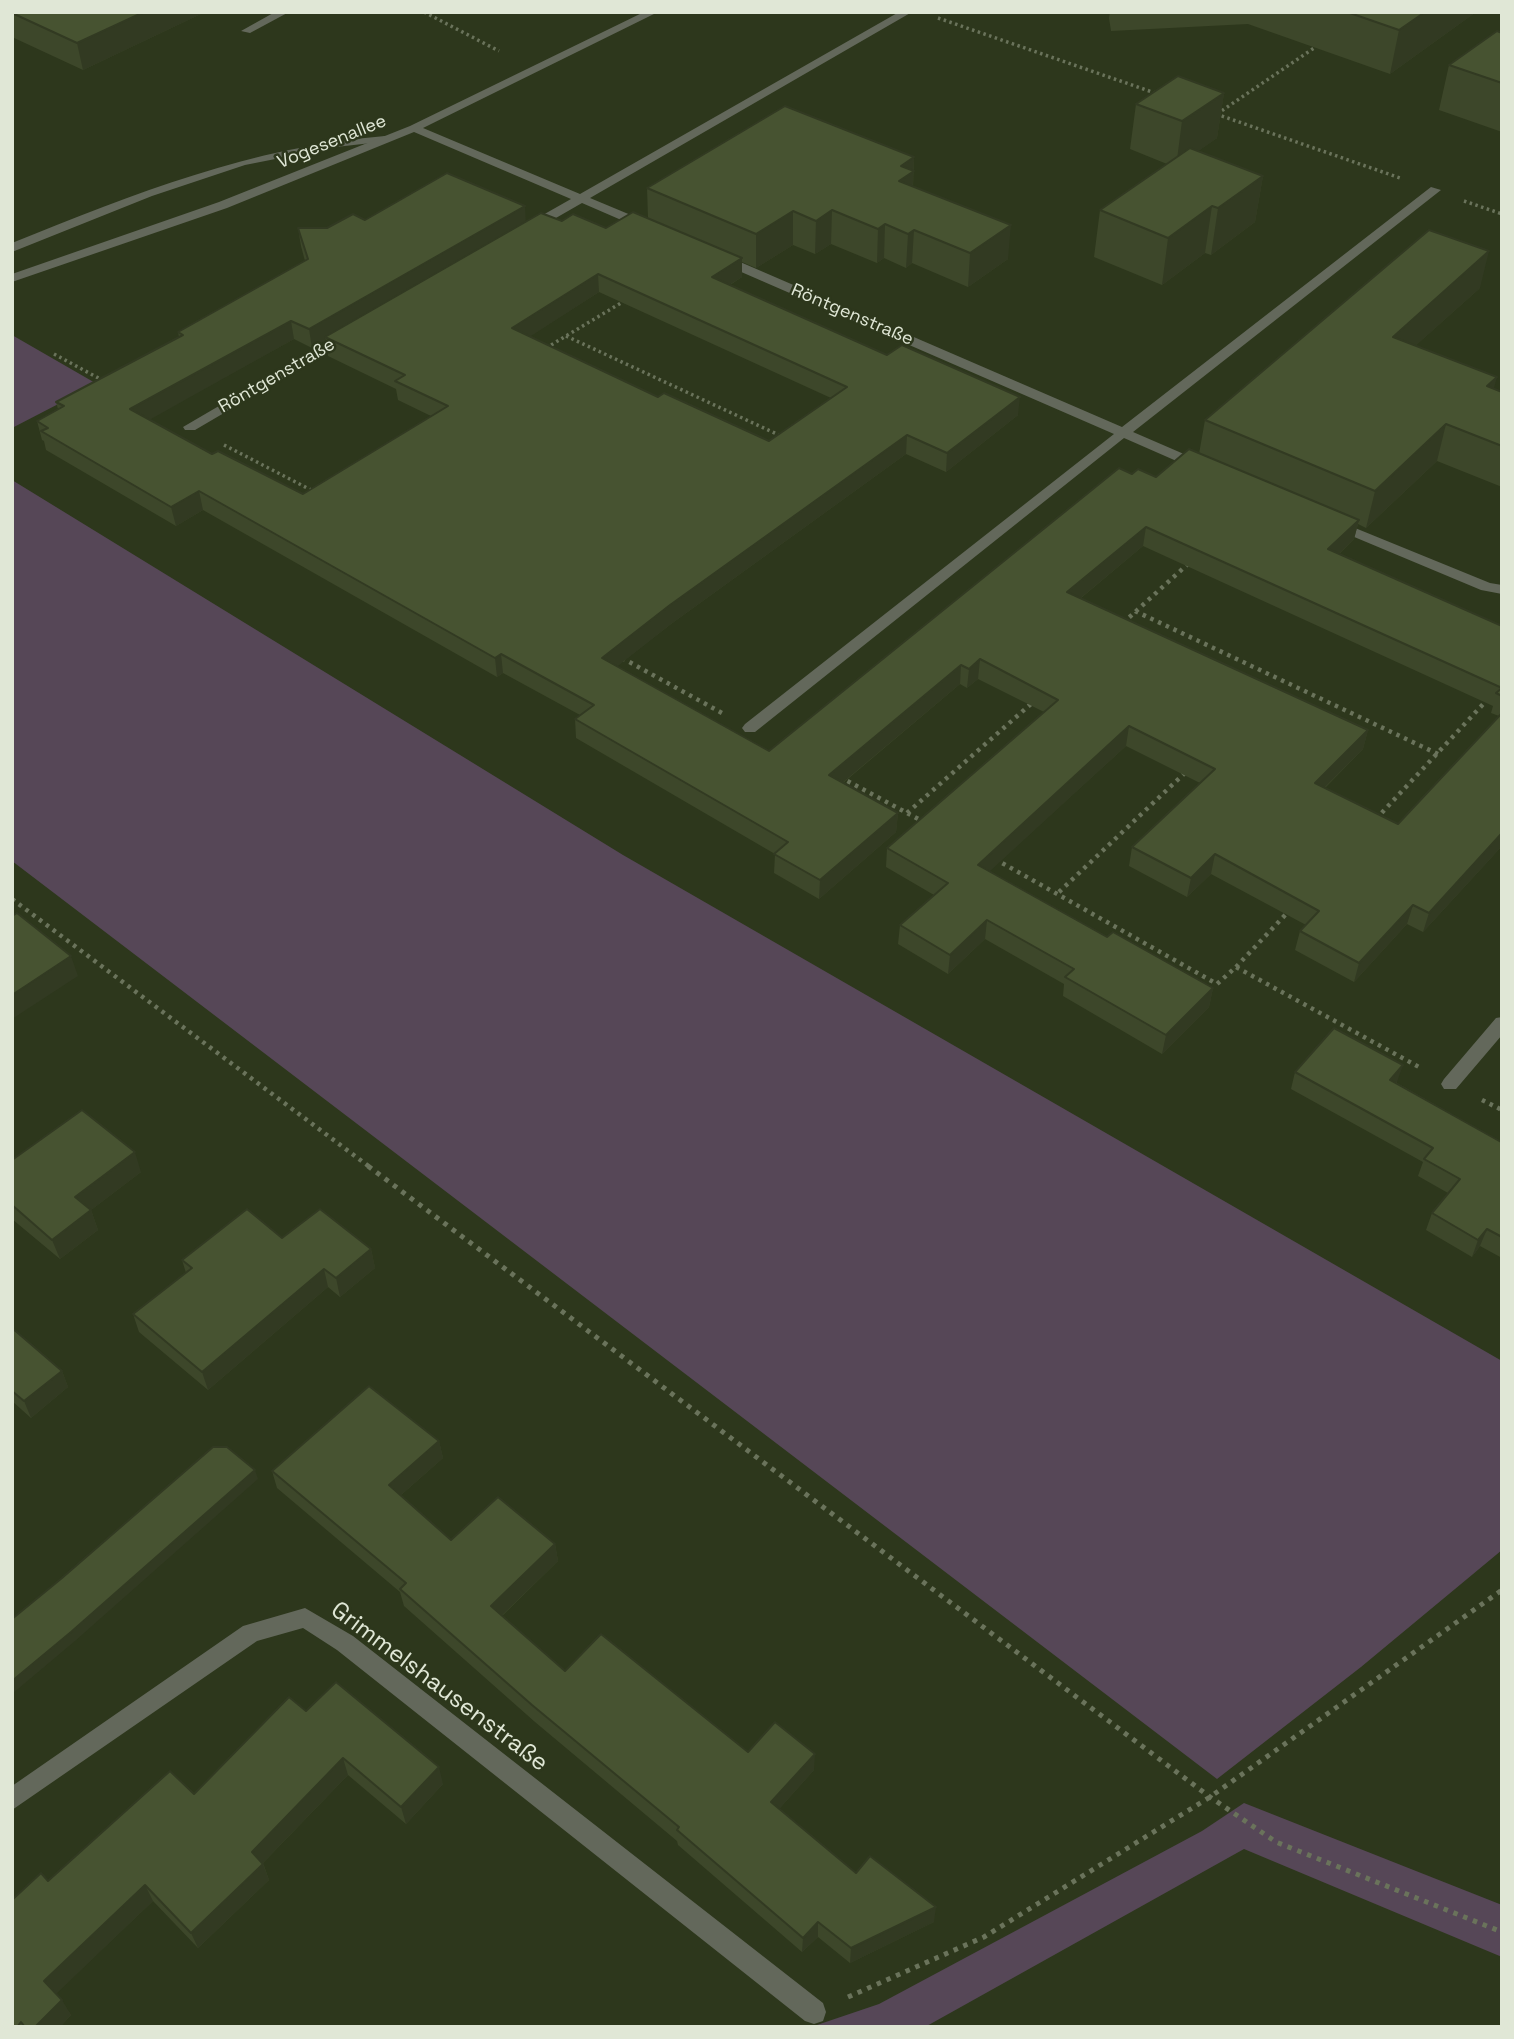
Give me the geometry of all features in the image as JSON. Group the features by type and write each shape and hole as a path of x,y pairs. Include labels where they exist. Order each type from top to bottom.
{"street":[{"path":"246,31 284,12"},
{"name":"Vogesenallee","path":"12,278 223,205 414,128 653,12"},
{"path":"521,233 906,12"},
{"path":"414,128 655,230"},
{"path":"12,247 239,162 329,143 385,139"},
{"path":"750,728 1124,432 1436,190"},
{"name":"Röntgenstraße","path":"705,251 1219,474"},
{"name":"Röntgenstraße","path":"190,427 365,325"},
{"path":"1315,516 1486,587 1502,590"},
{"path":"1450,1084 1502,1023"},
{"name":"Grimmelshausenstraße","path":"12,1799 251,1633 305,1618 345,1643 814,2012"}],"path":[{"path":"424,12 534,70"},
{"path":"934,17 1165,97"},
{"path":"1216,114 1319,44"},
{"path":"1203,110 1502,215"},
{"path":"543,350 635,294"},
{"path":"566,336 792,441"},
{"path":"663,394 674,387"},
{"path":"1115,630 1196,558"},
{"path":"1135,611 1438,754"},
{"path":"1273,689 1283,679"},
{"path":"907,813 1042,694"},
{"path":"1370,825 1493,695"},
{"path":"1059,892 1195,763"},
{"path":"12,899 1210,1797 1276,1842 1502,1932"},
{"path":"1236,967 1294,906"},
{"path":"814,2012 984,1937 1210,1797 1490,1602 1502,1590"}],"shaded area":[{"path":"12,335 97,384 12,428"},
{"path":"12,480 623,855 1502,1361 1502,1550 1361,1667 1217,1779 12,861"},
{"path":"1244,1803 1502,1905 1502,1957 1244,1849 925,2027 811,2027 879,2004 1202,1831"}],"building":[{"path":"12,12 144,12 77,43"},
{"path":"1347,12 1425,12 1399,30"},
{"path":"1497,31 1502,33 1502,83 1449,65"},
{"path":"1178,76 1224,93 1182,121 1136,104"},
{"path":"785,106 914,157 901,166 914,171 899,181 1011,225 970,253 914,230 908,234 885,224 878,229 832,210 816,221 793,211 756,234 647,188"},
{"path":"1190,148 1263,176 1218,208 1212,206 1168,238 1100,210"},
{"path":"447,173 525,206 309,329 291,321 130,409 212,454 218,451 303,494 448,406 395,381 405,375 325,337 541,213 562,221 573,214 606,228 633,212 742,258 712,277 887,355 902,345 1020,397 947,453 907,435 670,605 602,658 769,751 1119,468 1132,474 1138,469 1156,477 1189,449 1359,520 1328,549 1502,626 1502,688 1146,527 1067,592 1368,730 1315,783 1398,824 1502,713 1502,833 1429,913 1413,905 1359,963 1300,931 1319,911 1215,854 1191,878 1132,847 1215,769 1129,726 978,865 1107,937 1113,932 1213,988 1166,1035 1065,977 1074,969 987,920 950,955 900,925 948,883 887,848 1058,700 980,659 969,669 961,665 829,775 898,813 820,880 774,854 788,842 575,719 594,705 501,654 495,658 199,491 171,507 41,431 48,428 37,421 64,406 56,402 183,335 178,332 308,259 298,228 327,228 353,214 365,220","holes":["598,274 847,387 769,441 664,393 658,397 512,328"]},
{"path":"1429,230 1489,251 1393,337 1497,377 1487,386 1502,392 1502,446 1446,424 1375,491 1205,420"},
{"path":"17,913 71,956 12,995 12,916"},
{"path":"1334,1028 1403,1065 1390,1080 1501,1142 1502,1140 1502,1237 1487,1229 1478,1240 1432,1213 1460,1179 1424,1159 1433,1148 1295,1072"},
{"path":"82,1110 135,1152 75,1197 91,1210 52,1240 12,1205 12,1160"},
{"path":"247,1209 282,1238 320,1209 371,1249 336,1278 324,1269 202,1372 133,1314 192,1268 182,1260"},
{"path":"12,1328 62,1371 24,1401 12,1391"},
{"path":"369,1386 439,1441 389,1485 451,1540 498,1497 555,1544 491,1606 565,1671 601,1634 748,1752 775,1722 815,1754 771,1802 856,1873 870,1856 936,1907 851,1948 818,1922 803,1938 677,1830 679,1827 532,1705 400,1589 406,1583 272,1471"},
{"path":"213,1447 227,1447 255,1470 12,1681 12,1619"},
{"path":"336,1682 439,1767 401,1807 343,1758 252,1852 263,1864 191,1933 145,1885 44,1981 62,2000 35,2027 25,2027 21,2022 17,2027 12,2027 12,1900 41,1873 48,1881 170,1771 194,1794 289,1697 306,1711"}]}
